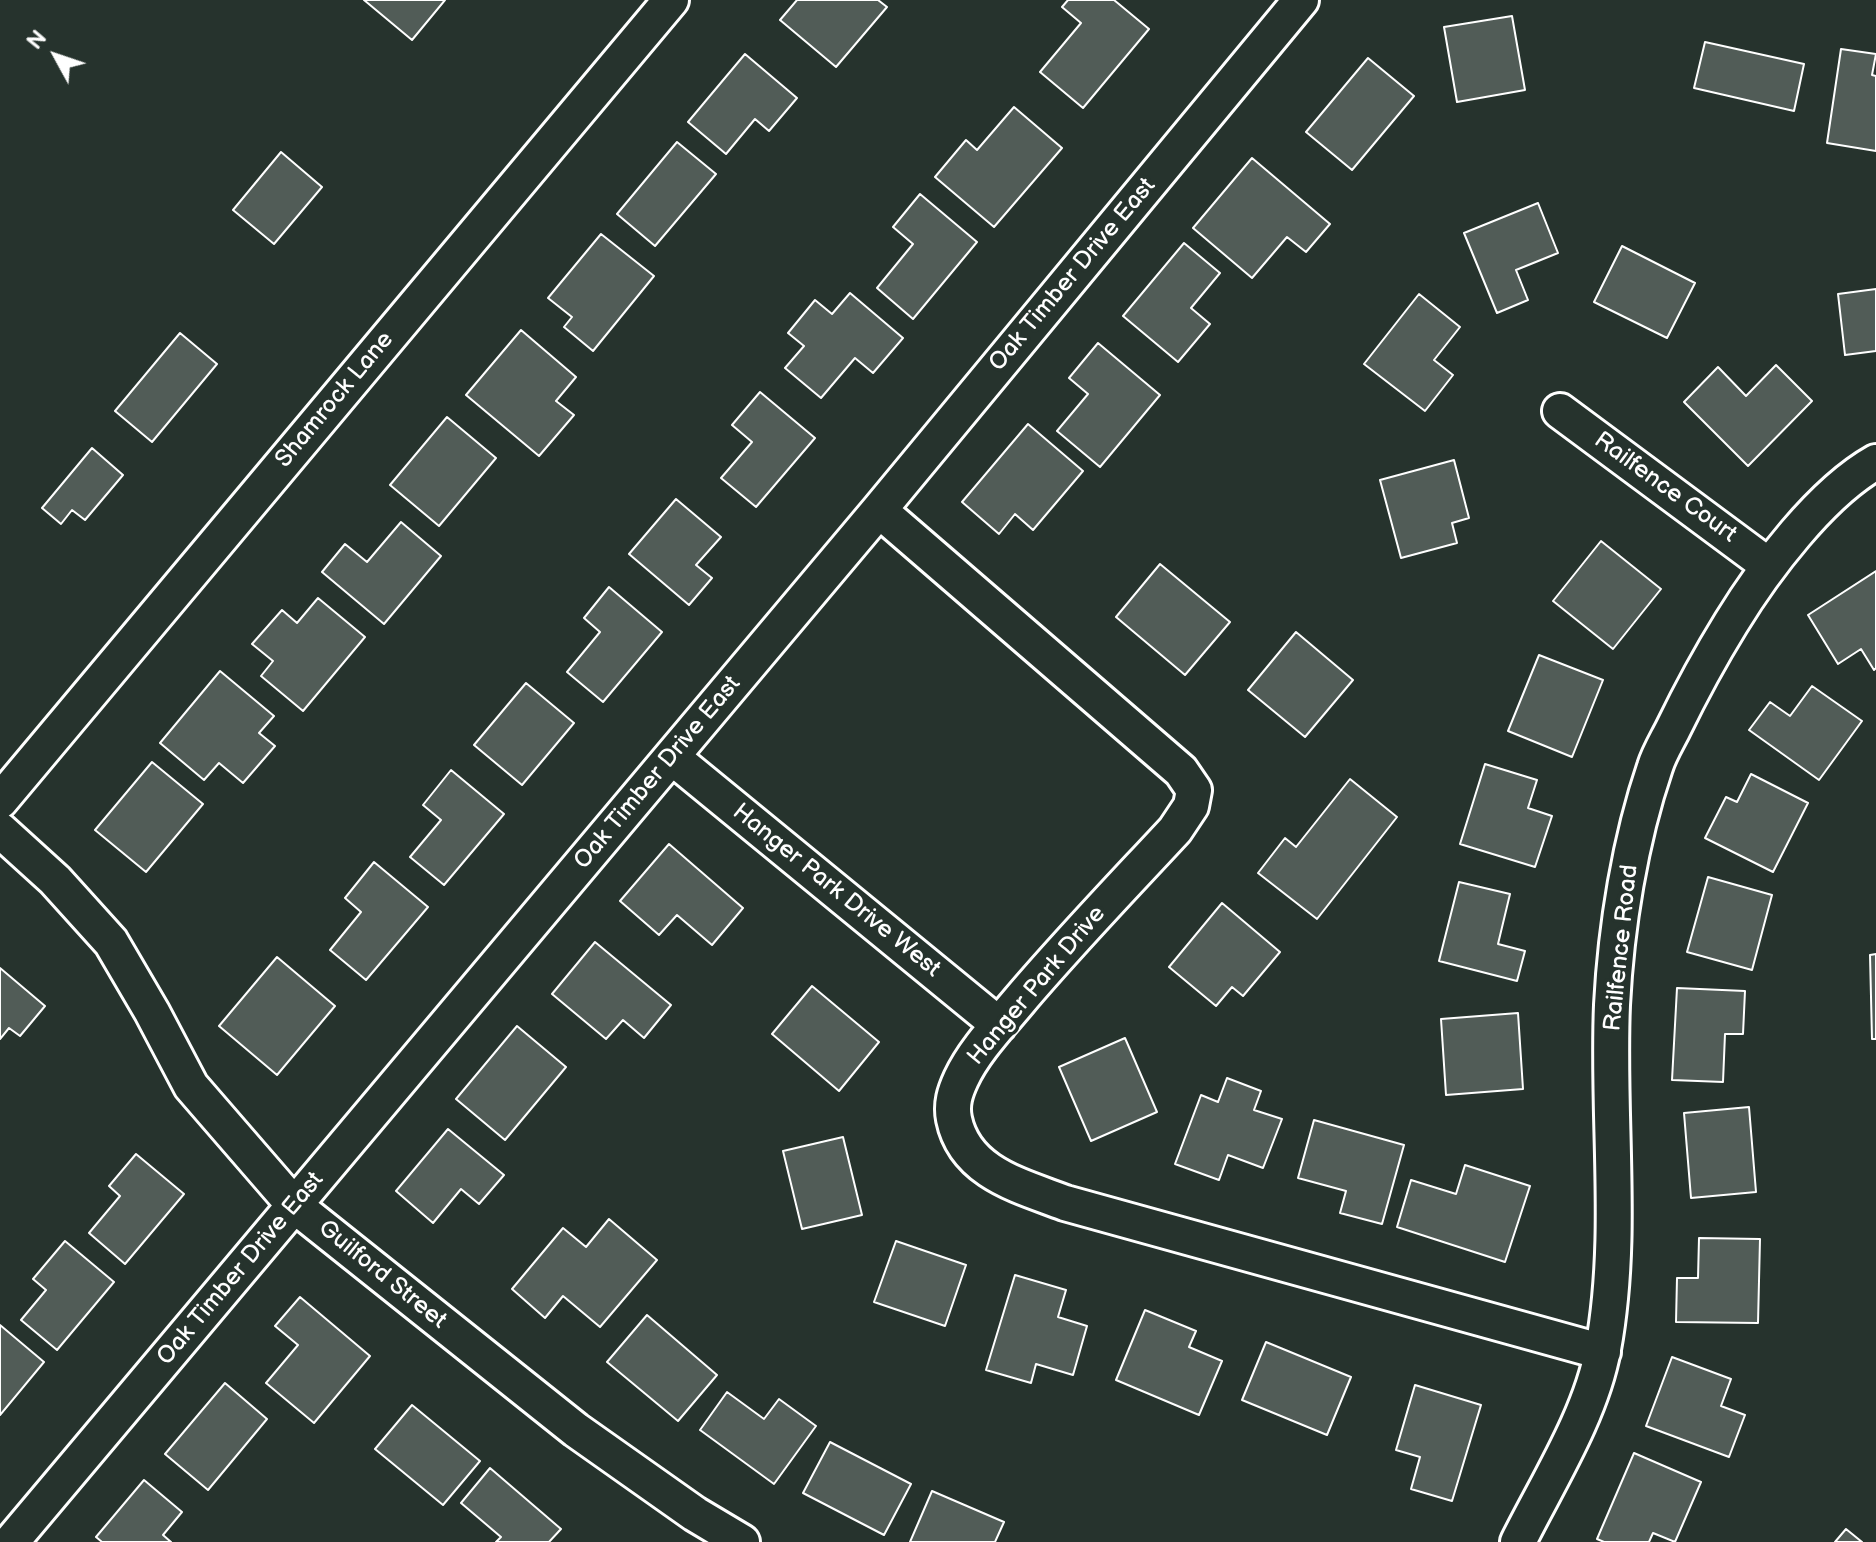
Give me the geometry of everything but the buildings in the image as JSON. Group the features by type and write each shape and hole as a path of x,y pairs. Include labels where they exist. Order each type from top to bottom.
{"street":[{"name":"Shamrock Lane","path":"0,801 671,0"},
{"name":"Oak Timber Drive East","path":"11,1542 879,510 1301,0"},
{"name":"Railfence Court","path":"1560,411 1769,566"},
{"name":"Railfence Road","path":"1518,1542 1578,1422 1603,1352 1612,1298 1615,1243 1612,1004 1632,847 1655,764 1697,679 1769,566 1820,508 1876,462"},
{"name":"Hanger Park Drive","path":"879,510 1181,771 1194,790 1191,806 1175,830 1050,964 962,1075 952,1099 954,1121 966,1146 979,1163 1002,1180 1065,1203 1603,1352"},
{"name":"Hanger Park Drive West","path":"672,757 999,1025"},
{"name":"Guilford Street","path":"0,830 55,880 111,942 191,1086 294,1205 576,1430 695,1514 742,1542"}]}
